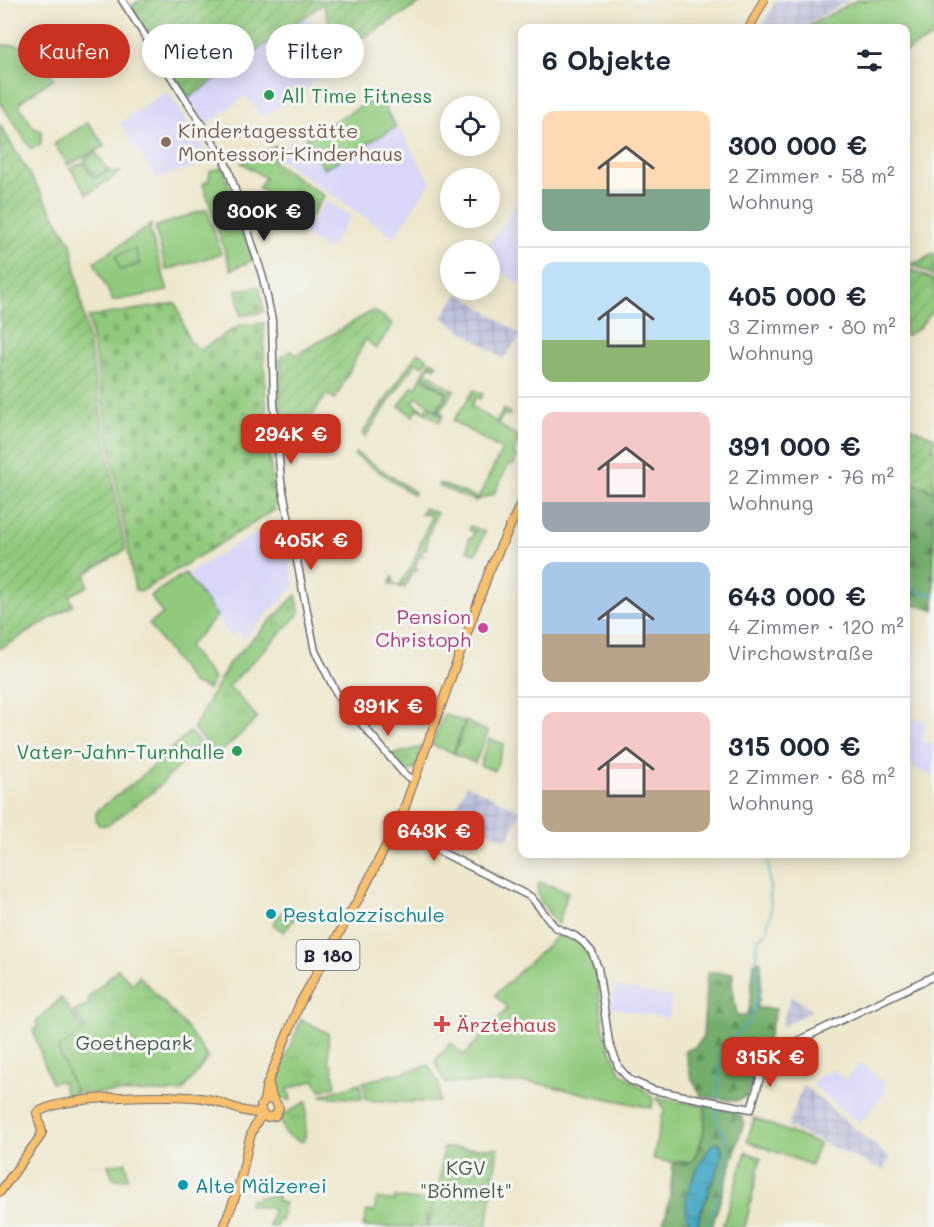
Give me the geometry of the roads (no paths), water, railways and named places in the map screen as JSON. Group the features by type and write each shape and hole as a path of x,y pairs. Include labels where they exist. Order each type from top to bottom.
{"main road":[{"path":"751,24 764,0"},
{"name":"B 180","path":"223,1227 242,1177 253,1132 269,1084 300,1002 405,807 490,569 518,510"},
{"path":"262,1109 272,1118 278,1113 279,1106 273,1099 269,1084"},
{"path":"0,1192 42,1132 37,1113 45,1109 78,1100 188,1096 218,1102 255,1114 273,1099"}],"street":[{"path":"122,0 222,156 229,171 263,278 272,320 274,403 281,481 315,651 338,696 406,777 414,780"},
{"path":"395,829 531,897 558,929 581,940 595,958 609,1042 620,1068 635,1083 653,1090 751,1109 765,1060 772,1053 934,976"}],"water":[{"path":"719,1142 722,1152 720,1163 712,1185 709,1185 710,1190 701,1210 697,1227 693,1227 686,1208 687,1196 702,1160 714,1143"}],"waterway":[{"path":"910,590 934,595"},
{"path":"717,1099 722,1047 749,1022 758,995 756,946 759,938 766,932 771,912 768,858"},
{"path":"707,1227 730,1149 716,1116 716,1103"}],"place":[{"name":"All Time Fitness","path":"269,95"},
{"name":"Kindertagesstätte Montessori-Kinderhaus","path":"166,142"},
{"name":"Pension Christoph","path":"483,628"},
{"name":"Vater-Jahn-Turnhalle","path":"237,751"},
{"name":"Pestalozzischule","path":"271,914"},
{"name":"Ärztehaus","path":"442,1024"},
{"name":"Alte Mälzerei","path":"183,1185"}],"park label":[{"name":"Goethepark","path":"134,1042"},
{"name":"KGV \"Böhmelt\"","path":"466,1178"}]}
